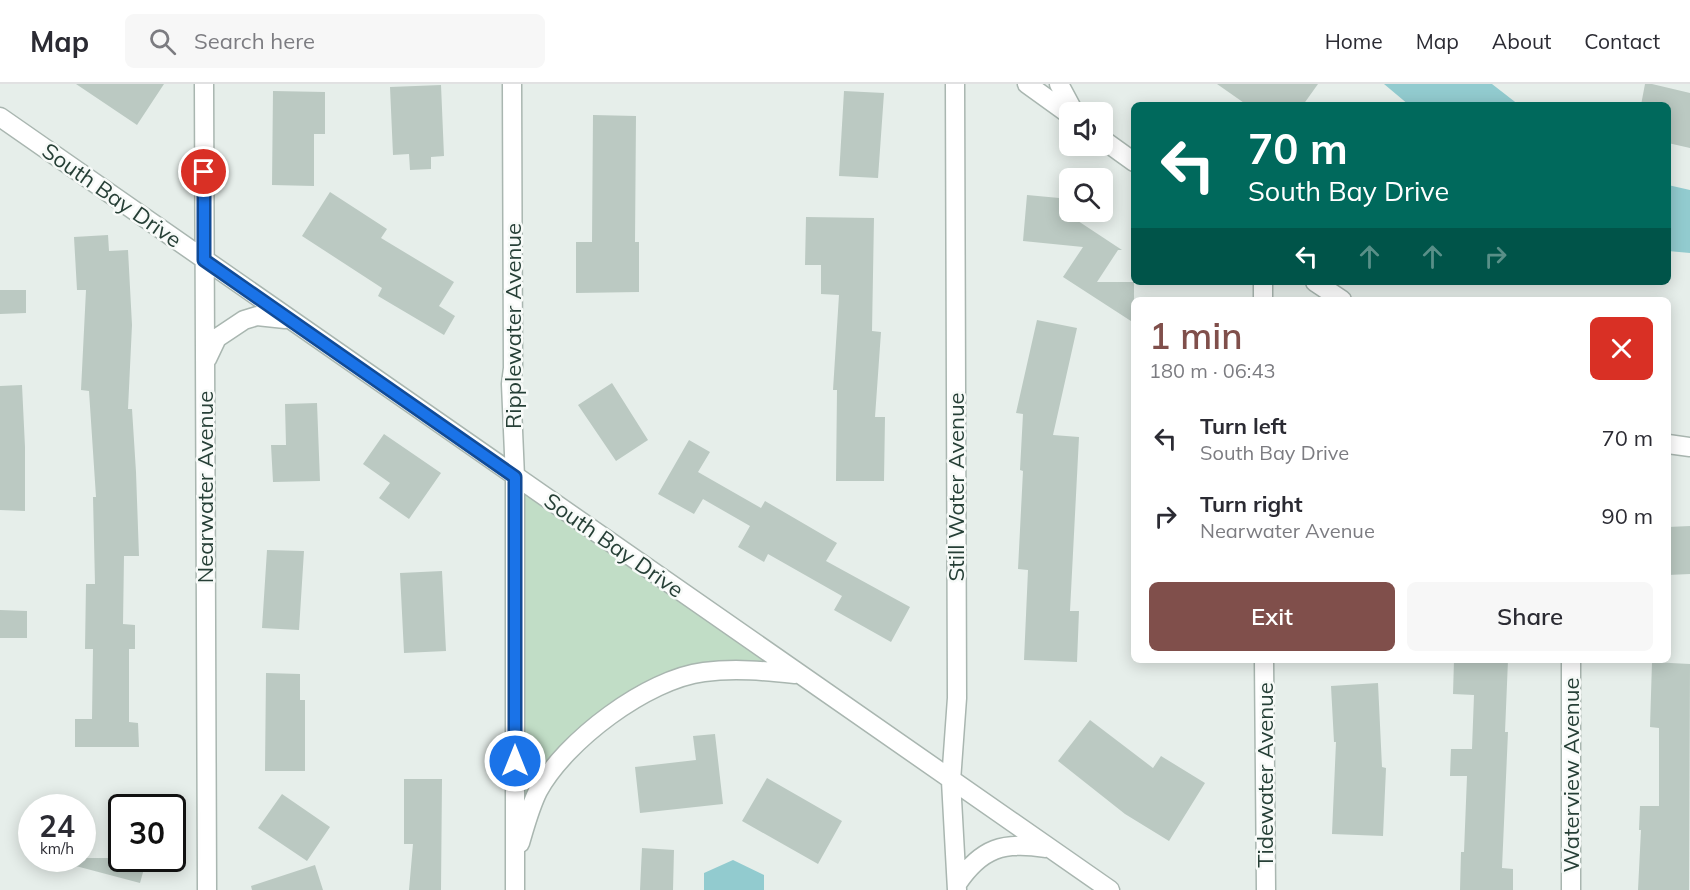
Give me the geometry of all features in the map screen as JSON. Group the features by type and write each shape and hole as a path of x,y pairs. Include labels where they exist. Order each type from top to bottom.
{"street":[{"name":"Nearwater Avenue","path":"204,84 207,890"},
{"name":"Ripplewater Avenue","path":"512,84 513,368 511,384 515,477 515,890"},
{"name":"Still Water Avenue","path":"955,84 957,698 951,781 957,887"},
{"path":"1026,84 1059,107"},
{"path":"1059,84 1069,102"},
{"name":"South Bay Drive","path":"0,117 1110,890"},
{"path":"1113,147 1131,160"},
{"path":"1320,285 1338,297"},
{"path":"205,363 217,338 244,320 257,316 291,321"},
{"path":"1671,444 1690,447"},
{"name":"Tidewater Avenue","path":"1264,663 1266,890"},
{"name":"Waterview Avenue","path":"1571,663 1571,890"},
{"name":"Ripplewater Avenue","path":"515,856 537,793 546,779 568,751 610,715 676,678 703,672 734,670 799,674"},
{"path":"957,887 967,869 999,848 1024,844 1050,849"}],"green space":[{"path":"519,482 789,670 687,670 571,742 520,831"}],"water":[{"path":"1384,84 1492,84 1515,102 1405,102"},
{"path":"1671,186 1690,190 1690,253 1671,251"},
{"path":"733,860 764,875 764,890 704,890 704,873"}],"building":[{"path":"76,84 164,84 137,125"},
{"path":"1217,84 1318,84 1305,102 1243,102"},
{"path":"1645,84 1690,93 1690,148 1671,144 1671,102 1642,102"},
{"path":"441,85 444,156 431,157 431,169 410,170 409,154 393,155 390,87"},
{"path":"273,91 325,92 325,134 314,134 314,186 272,185"},
{"path":"844,91 884,93 878,178 839,176"},
{"path":"593,115 636,116 635,242 639,242 639,292 576,293 576,242 592,242"},
{"path":"330,192 387,229 381,238 454,282 439,306 455,316 444,335 378,296 382,288 302,236"},
{"path":"1027,195 1059,198 1059,222 1080,222 1122,250 1118,250 1097,282 1131,282 1131,285 1134,285 1134,297 1131,297 1131,321 1063,277 1083,247 1023,241"},
{"path":"806,217 874,218 872,331 881,332 875,417 885,417 884,481 836,481 837,390 833,390 839,295 821,294 821,265 805,265"},
{"path":"108,235 109,251 128,250 132,325 128,409 132,409 139,556 124,556 123,624 135,625 135,649 129,649 129,722 138,723 139,747 75,747 75,719 92,719 93,649 85,649 86,584 95,584 93,497 96,497 89,391 81,390 86,290 77,290 74,237"},
{"path":"0,290 26,290 26,313 0,314"},
{"path":"1037,320 1077,328 1053,435 1079,437 1070,611 1079,611 1077,662 1024,660 1028,570 1018,569 1023,471 1020,470 1023,414 1016,413"},
{"path":"612,383 648,440 616,461 578,405"},
{"path":"22,385 25,511 0,510 0,386"},
{"path":"317,403 320,481 273,482 271,445 286,445 285,404"},
{"path":"384,434 441,473 409,519 379,498 390,483 363,464"},
{"path":"689,440 710,452 698,472 761,508 765,501 837,543 826,561 910,607 891,642 834,610 842,596 768,554 764,562 738,547 750,526 703,499 694,514 658,494"},
{"path":"1690,526 1690,574 1671,575 1671,527"},
{"path":"267,550 304,551 299,630 262,628"},
{"path":"442,571 446,651 404,653 400,573"},
{"path":"0,610 27,611 27,638 0,638"},
{"path":"1454,663 1508,663 1505,732 1508,732 1502,868 1513,869 1513,890 1460,890 1467,776 1450,776 1451,749 1472,749 1474,695 1453,694"},
{"path":"1652,663 1690,664 1689,890 1638,890 1640,806 1659,806 1659,728 1650,727"},
{"path":"266,673 300,674 300,700 305,700 305,771 265,771"},
{"path":"1378,683 1382,767 1386,768 1383,836 1332,834 1336,742 1334,742 1331,686"},
{"path":"1090,720 1153,768 1161,756 1205,783 1169,841 1125,814 1058,761"},
{"path":"715,734 723,804 640,813 635,767 696,760 693,736"},
{"path":"767,778 842,821 818,864 742,821"},
{"path":"404,779 442,779 441,890 409,890 413,844 404,844"},
{"path":"282,794 330,827 307,861 258,828"},
{"path":"642,848 674,850 673,890 640,890"},
{"path":"96,858 108,858 108,872 143,872 140,883 96,871"},
{"path":"315,865 323,890 252,890 251,886"}],"route":[{"path":"204,172 204,260 515,477 515,761"}]}
